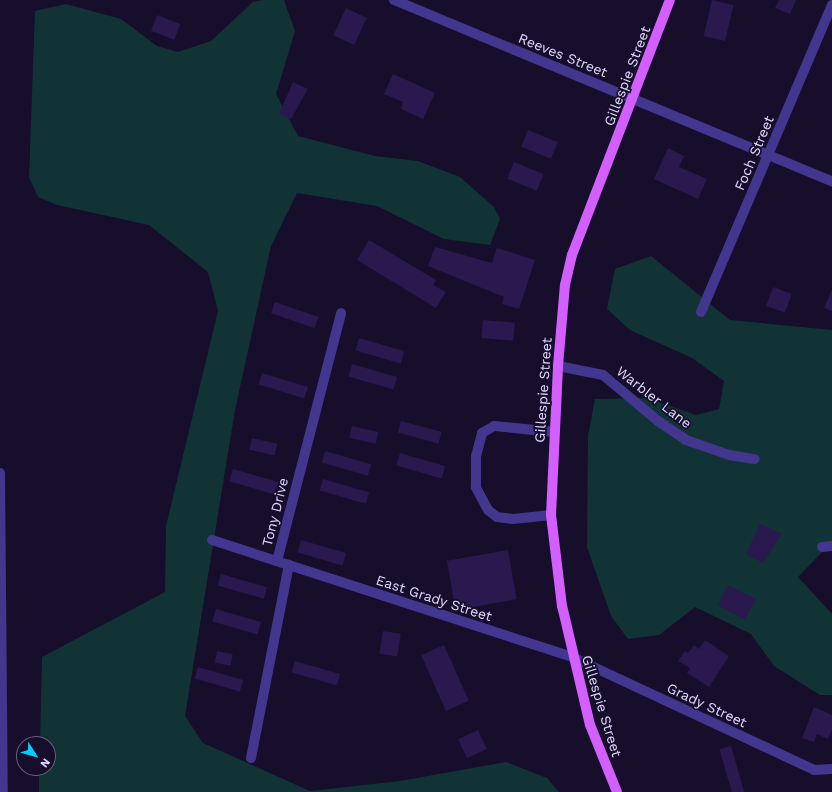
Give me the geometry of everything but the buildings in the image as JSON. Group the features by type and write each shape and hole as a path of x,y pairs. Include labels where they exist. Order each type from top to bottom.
{"main road":[{"name":"Gillespie Street","path":"617,792 590,725 572,657 551,515 558,366 565,285 572,255 634,98 670,0"}],"street":[{"name":"Reeves Street","path":"394,0 832,181"},
{"name":"Foch Street","path":"701,312 832,5"},
{"name":"Tony Drive","path":"289,565 277,561 341,313"},
{"name":"Warbler Lane","path":"558,366 603,375 658,421 686,440 729,455 755,459"},
{"path":"551,515 513,520 497,517 488,510 476,487 476,456 482,433 494,426 554,432"},
{"path":"0,473 3,792"},
{"path":"212,540 277,561"},
{"path":"251,758 289,565"},
{"name":"East Grady Street","path":"289,565 572,657"},
{"name":"Grady Street","path":"572,657 814,770 832,769"}],"green space":[{"path":"262,0 284,0 295,31 276,94 298,136 375,156 418,161 460,177 494,207 500,219 490,245 444,239 377,206 297,193 271,246 235,410 185,716 203,743 310,791 400,781 506,762 547,778 559,792 39,792 39,776 56,776 56,736 40,736 42,657 165,592 166,526 218,311 208,272 149,225 57,205 38,197 29,177 35,11 66,4 121,19 157,46 178,52 211,41 253,2"},
{"path":"651,256 730,320 832,330 832,542 798,577 832,614 832,695 820,695 774,666 751,634 695,607 659,635 628,639 611,616 587,547 588,436 595,399 647,398 696,415 719,409 724,381 692,358 630,330 607,309 615,269"}]}
